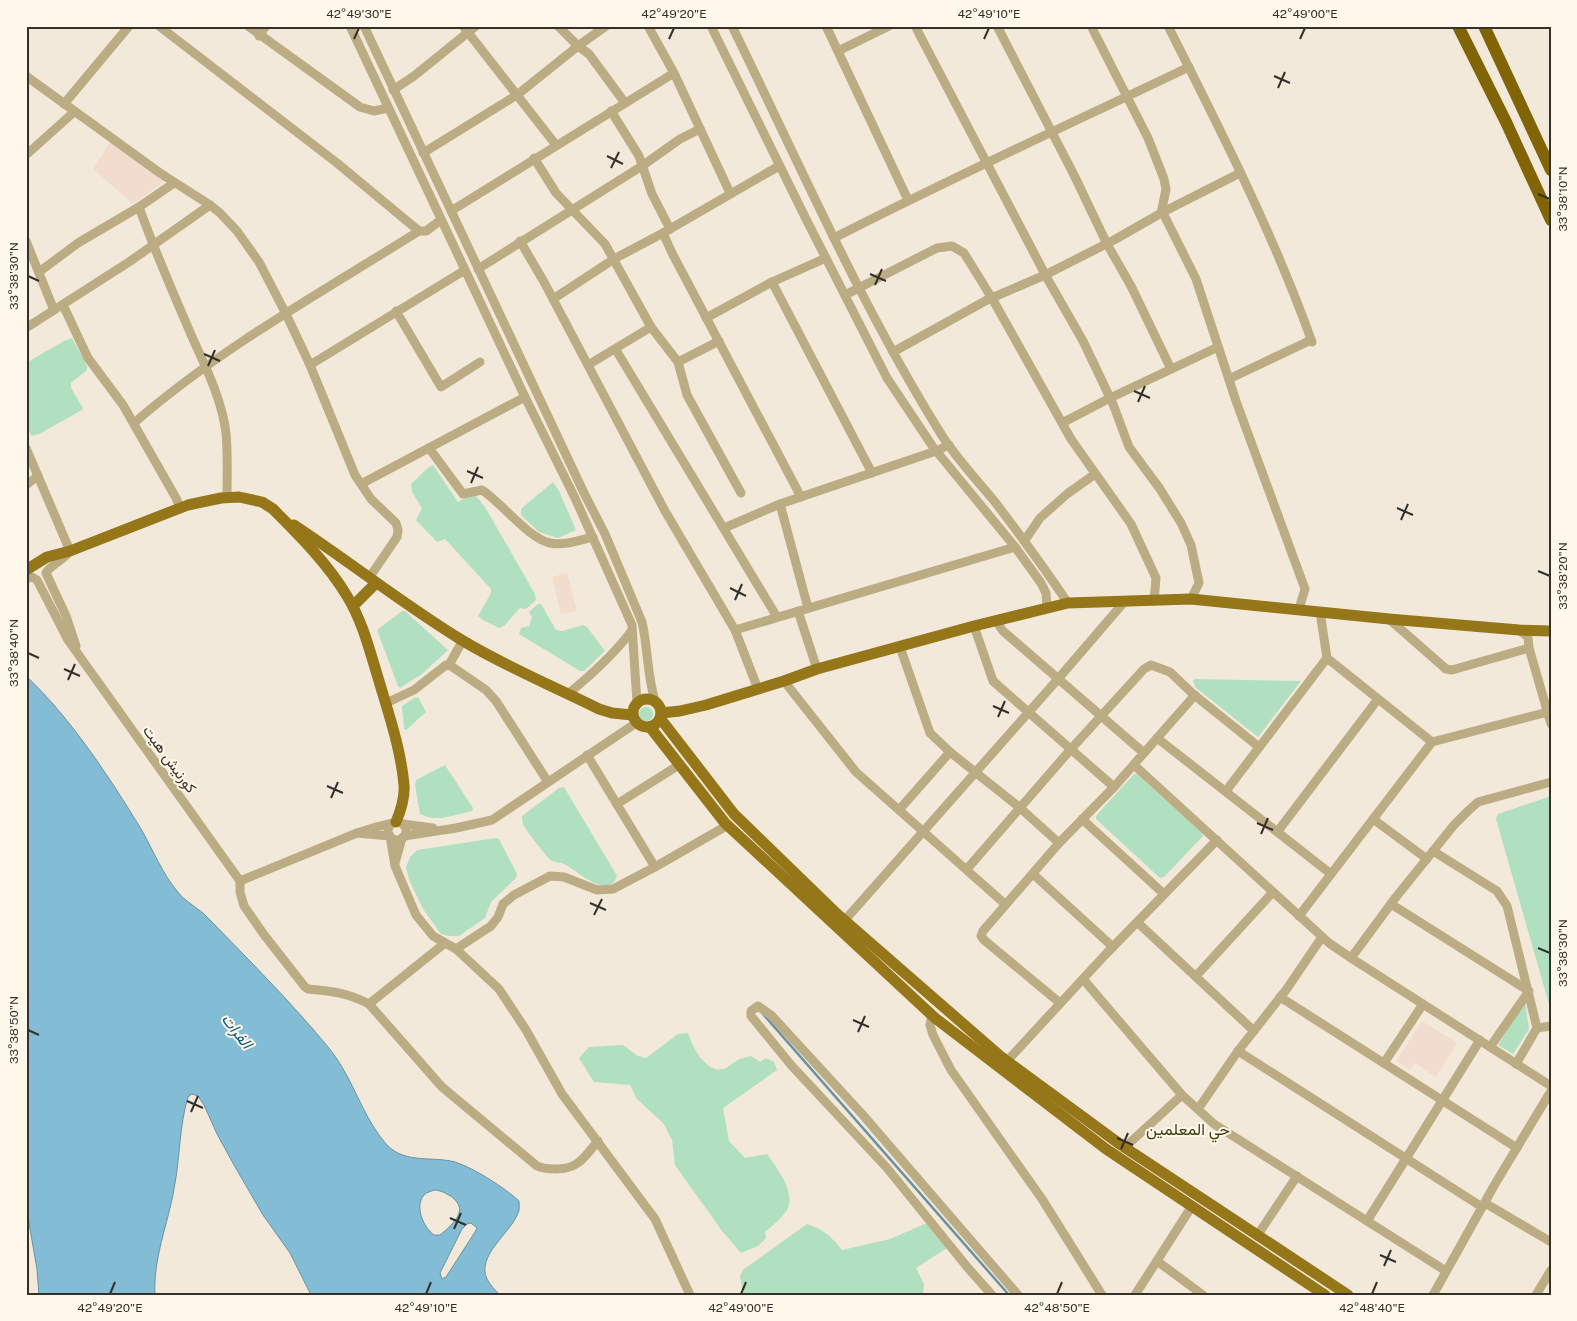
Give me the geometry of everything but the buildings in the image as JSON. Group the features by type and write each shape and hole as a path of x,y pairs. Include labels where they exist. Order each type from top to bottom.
{"highway":[{"path":"1458,26 1506,122 1551,220"},
{"path":"1484,26 1551,170"}],"main road":[{"path":"26,570 47,557 70,551 180,508 227,498 249,498 262,502 273,509 330,572 353,606 363,629 397,744 404,785 402,808 397,823"},
{"path":"280,516 344,558 373,581 463,640 568,694 606,711 634,719 642,727 650,727 656,724 661,715 706,705 817,669 974,626 1068,604 1191,599 1389,619 1551,631"},
{"path":"330,572 344,558"},
{"path":"353,606 373,581"},
{"path":"634,719 632,710 637,703 645,699 658,704 661,715 734,814 844,920 1006,1061 1124,1148 1348,1295"},
{"path":"650,727 728,825 932,1015 1106,1149 1326,1295"},
{"path":"905,991 914,981"}],"street":[{"path":"64,104 128,26"},
{"path":"159,26 337,163 419,231"},
{"path":"248,26 259,36 360,107 374,111 388,108"},
{"path":"259,36 266,26"},
{"path":"350,26 593,537 632,625 637,703"},
{"path":"364,26 605,534 642,622 650,686 654,701"},
{"path":"558,26 589,54 624,103"},
{"path":"648,26 674,73 730,194"},
{"path":"711,26 887,378 936,451 1016,547 1041,583 1046,593 1047,608"},
{"path":"732,26 858,287 893,352 942,436 1025,540 1068,604"},
{"path":"826,26 908,200"},
{"path":"838,51 888,26"},
{"path":"915,26 1045,274 1083,341 1110,398 1129,447 1181,523 1191,545 1199,583 1191,599"},
{"path":"997,26 1053,133 1107,244 1131,286 1171,369"},
{"path":"1091,26 1148,138 1164,179 1166,189 1163,212 1196,279 1229,379 1305,589 1299,609"},
{"path":"1168,26 1220,130 1276,252 1311,341 1229,379"},
{"path":"424,154 517,95 603,27"},
{"path":"378,85 391,85 414,76 469,28 556,145"},
{"path":"834,238 908,200 1128,98 1188,67"},
{"path":"451,212 534,158 674,73"},
{"path":"26,76 174,183 210,205 229,222 245,241 259,262 286,314 310,365 350,464 371,499 396,523 397,537 373,581"},
{"path":"611,111 639,156 667,231 706,318 801,496"},
{"path":"26,155 74,112"},
{"path":"478,269 642,166 680,139 700,129"},
{"path":"534,158 556,192 605,244 651,327 678,362 687,395 741,493"},
{"path":"553,299 614,259 780,166"},
{"path":"893,352 992,298 1107,244 1163,212 1240,173"},
{"path":"39,272 78,243 139,207 174,183"},
{"path":"26,328 153,245 210,205"},
{"path":"139,207 153,245 205,367 222,416 226,432 228,464 227,498"},
{"path":"134,423 163,397 205,367 419,231 426,231 441,220"},
{"path":"520,241 553,299 665,511 735,630 758,689"},
{"path":"27,245 54,310"},
{"path":"845,295 937,248 952,246 964,253 992,298 1062,423 1095,474 1131,524 1156,578 1154,601"},
{"path":"706,318 772,282 826,258"},
{"path":"310,365 465,270"},
{"path":"772,282 872,473"},
{"path":"62,305 88,358 123,405 180,508"},
{"path":"396,311 441,387 480,362"},
{"path":"588,366 651,327"},
{"path":"678,362 719,341"},
{"path":"1062,423 1218,347"},
{"path":"616,350 778,617"},
{"path":"361,484 525,397"},
{"path":"724,528 801,496 949,445"},
{"path":"26,448 70,551"},
{"path":"429,448 463,494 482,490 541,539 549,543 560,544 593,537"},
{"path":"1025,540 1040,518 1067,494 1095,474"},
{"path":"26,485 38,476"},
{"path":"780,504 808,608"},
{"path":"735,630 1016,547"},
{"name":"كورنيش هيت","path":"70,551 63,560 47,570 46,573 66,616 78,653"},
{"name":"كورنيش هيت","path":"26,579 32,577 37,580 60,626 78,653 240,880"},
{"path":"844,920 1058,679 1124,601"},
{"path":"798,611 817,669"},
{"path":"1320,612 1327,658 1432,742"},
{"path":"1389,619 1446,669 1452,670 1529,648"},
{"path":"996,621 1003,631 1144,752"},
{"path":"974,626 993,680 1114,787"},
{"path":"568,694 623,643 632,630"},
{"path":"1519,630 1528,637 1529,648 1551,724"},
{"path":"450,665 463,640"},
{"path":"900,647 930,733 950,752 1020,807 1059,843"},
{"path":"1226,791 1327,658"},
{"path":"386,703 414,690 446,665 450,665 463,672 486,690 496,701 548,782"},
{"path":"967,869 1071,749 1144,669 1151,665 1170,672 1259,747"},
{"path":"784,681 856,772 1005,904"},
{"path":"1060,1003 984,940 981,936 983,931 1059,843 1114,787 1195,695"},
{"path":"1278,831 1378,698"},
{"path":"1299,916 1432,742 1548,712"},
{"path":"357,833 390,836 395,839 492,820 587,755 634,719"},
{"path":"1156,738 1331,874"},
{"path":"899,810 950,752"},
{"path":"587,755 655,867"},
{"path":"617,804 680,765"},
{"path":"1134,765 1322,937 1351,958 1551,1086"},
{"path":"1351,958 1454,825 1478,802 1551,782"},
{"path":"1082,819 1164,894"},
{"path":"1374,819 1427,859"},
{"path":"446,829 397,823 357,833 240,880 240,892 244,906 304,987 340,992 354,996 369,1004 442,1087 536,1166 542,1169 573,1167 598,1141"},
{"path":"397,823 388,830 395,866 416,915 433,936 456,949 499,989 526,1030 562,1094 655,1219 690,1295"},
{"path":"395,866 406,831 397,823"},
{"path":"456,949 491,926 503,904 514,895 550,876 564,877 597,890 613,889 728,825"},
{"path":"1006,1061 1216,840"},
{"path":"1433,851 1497,891 1507,906 1537,1028 1516,1064"},
{"path":"1033,874 1113,948"},
{"path":"1196,976 1273,892"},
{"path":"1391,904 1529,991"},
{"path":"1138,922 1254,1031"},
{"path":"1198,1109 1322,937"},
{"path":"369,1004 445,943"},
{"path":"1083,979 1182,1095 1214,1124 1446,1271"},
{"path":"1490,1047 1529,991"},
{"path":"1280,997 1516,1148"},
{"path":"1384,1063 1423,1004"},
{"path":"992,1295 887,1168 791,1065 751,1016 751,1011 758,1006 772,1016 862,1114 1018,1295"},
{"path":"932,1015 930,1025 933,1035 951,1070 1042,1199 1102,1295"},
{"path":"1537,1028 1551,1026"},
{"path":"1367,1220 1480,1040"},
{"path":"1238,1051 1483,1205 1551,1242"},
{"path":"1433,1295 1483,1205 1551,1091"},
{"path":"1124,1148 1182,1095"},
{"path":"1257,1236 1297,1176"},
{"path":"1136,1295 1192,1206"},
{"path":"1157,1261 1203,1295"},
{"path":"1536,1295 1551,1270"}],"shaded area":[{"path":"111,141 165,181 133,204 93,169"},
{"path":"567,573 577,611 561,614 552,577"},
{"path":"1422,1021 1457,1043 1436,1077 1415,1063 1410,1070 1396,1061"}],"green space":[{"path":"72,338 87,366 87,370 71,383 71,388 83,408 39,434 31,436 26,425 26,363"},
{"path":"433,465 458,502 467,497 476,496 485,507 535,594 536,600 526,609 520,608 504,626 499,628 478,616 491,593 491,589 445,539 437,542 416,520 422,508 412,492 411,484"},
{"path":"553,482 559,491 576,530 558,538 539,532 521,515 523,507"},
{"path":"538,604 541,604 556,630 562,631 583,625 587,627 605,651 584,671 580,671 519,634 521,628 529,626 532,617 529,612"},
{"path":"402,611 405,611 448,650 422,674 400,688 377,630"},
{"path":"1193,680 1301,681 1258,737 1195,687"},
{"path":"418,697 426,712 406,730 404,729 402,706"},
{"path":"646,707 651,709 653,714 651,719 646,721 641,719 639,714 641,709"},
{"path":"445,765 473,808 472,811 439,818 427,817 420,814 415,785 416,780"},
{"path":"1134,774 1137,774 1202,833 1203,836 1164,877 1160,878 1096,819 1096,816"},
{"path":"564,787 617,876 613,883 607,886 592,882 564,864 552,861 523,824 522,816 559,788"},
{"path":"1551,796 1551,1011 1496,819 1498,814"},
{"path":"499,839 517,874 516,878 491,902 485,918 459,936 441,934 423,909 409,880 406,867 410,857 417,850"},
{"path":"1525,1001 1529,1029 1513,1054 1498,1045"},
{"path":"688,1033 697,1053 713,1068 726,1068 738,1060 751,1056 760,1062 766,1058 774,1062 777,1070 723,1108 729,1141 745,1158 767,1154 784,1180 789,1196 787,1210 765,1232 766,1238 758,1246 741,1253 722,1231 675,1165 672,1140 663,1123 637,1099 630,1085 594,1082 579,1058 589,1047 623,1045 638,1056 646,1058 678,1034"},
{"path":"927,1223 947,1248 916,1268 924,1284 923,1295 743,1295 740,1275 744,1269 807,1224 827,1234 842,1250 890,1239"}],"water":[{"name":"الفرات","path":"26,676 74,729 103,769 177,891 204,914 261,972 332,1052 374,1127 387,1145 402,1155 446,1160 471,1169 498,1185 519,1201 519,1212 486,1261 487,1279 500,1295 311,1295 290,1253 263,1215 234,1165 204,1105 198,1096 192,1094 188,1097 185,1108 174,1189 156,1268 155,1295 39,1295 37,1269 26,1206","holes":["435,1190 444,1192 452,1197 460,1209 456,1219 440,1235 434,1235 430,1232 421,1217 420,1211 421,1200 424,1195","471,1223 477,1228 475,1232 446,1277 442,1279 440,1273 462,1229"]}],"waterway":[{"path":"763,1014 1009,1295"}],"district":[{"name":"حي المعلمين","path":"1188,1129"}]}
